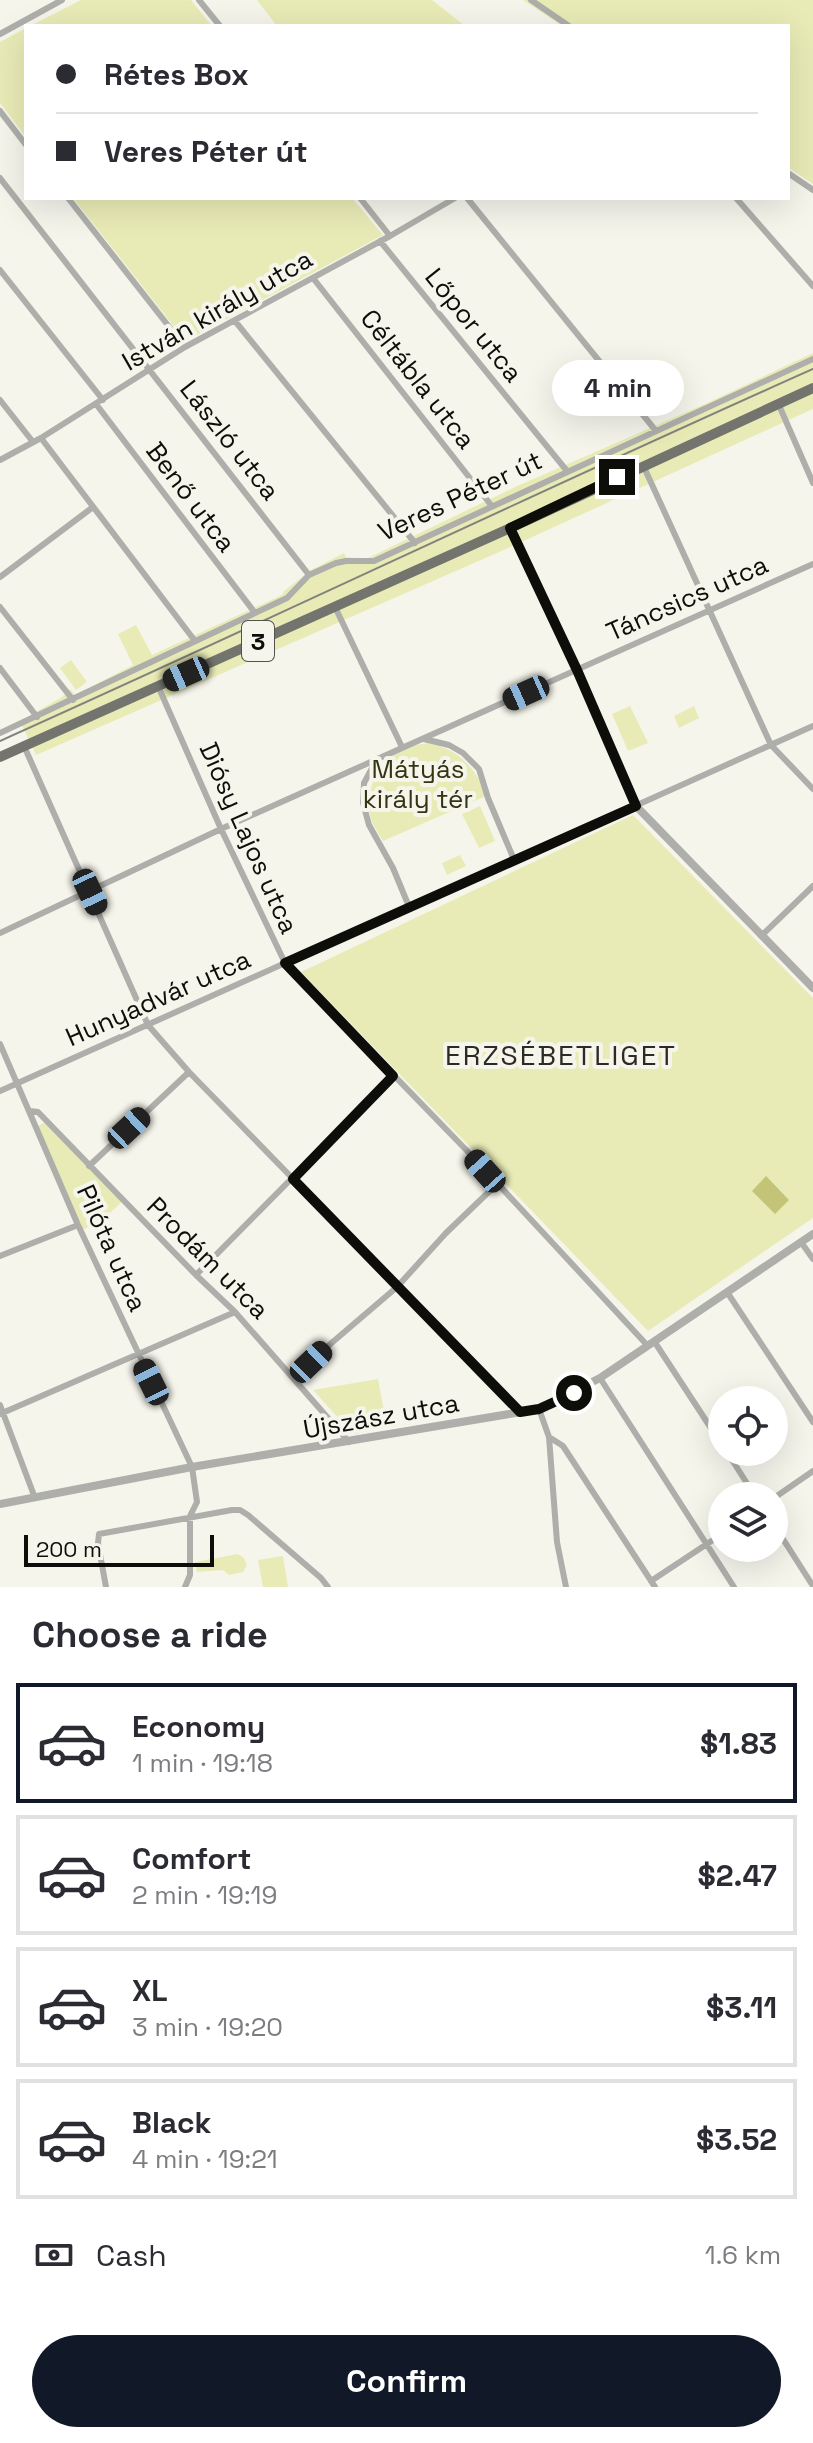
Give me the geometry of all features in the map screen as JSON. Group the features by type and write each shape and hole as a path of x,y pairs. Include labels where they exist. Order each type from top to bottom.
{"main road":[{"name":"Veres Péter út","path":"0,757 813,388"}],"street":[{"path":"0,34 62,0"},
{"path":"199,0 218,24"},
{"path":"531,0 566,24"},
{"path":"0,111 24,142"},
{"path":"790,174 813,190"},
{"name":"László utca","path":"0,178 309,575"},
{"path":"70,200 185,347"},
{"path":"362,200 390,236"},
{"name":"István király utca","path":"0,460 41,438 185,347 452,200"},
{"path":"469,200 656,431"},
{"path":"738,200 813,286"},
{"name":"Lőpor utca","path":"380,241 567,471"},
{"name":"Benő utca","path":"0,270 255,613"},
{"name":"Céltábla utca","path":"313,278 491,505"},
{"path":"235,321 415,543"},
{"name":"Veres Péter út","path":"0,733 287,598 309,575 346,561 374,561 813,359"},
{"path":"0,400 33,442"},
{"path":"778,403 813,483"},
{"path":"41,438 195,641"},
{"path":"643,465 771,745 813,789"},
{"path":"0,577 93,507"},
{"path":"510,528 577,670 636,806 813,988"},
{"name":"Táncsics utca","path":"0,933 221,829 813,564"},
{"path":"0,607 73,700"},
{"path":"335,607 402,747"},
{"path":"0,668 37,717"},
{"name":"Diósy Lajos utca","path":"158,686 285,963 651,1343 708,1425"},
{"name":"Hunyadvár utca","path":"0,1091 813,726"},
{"path":"424,739 449,745 463,753 479,769 515,862"},
{"path":"24,746 148,1025 189,1072 520,1412"},
{"path":"377,759 364,783 363,803 369,825 393,868 410,909"},
{"path":"761,936 813,886"},
{"name":"Pilóta utca","path":"0,1044 78,1225 192,1467"},
{"path":"89,1166 189,1072"},
{"path":"196,1275 393,1076"},
{"name":"Prodám utca","path":"30,1111 38,1112 235,1312 349,1442"},
{"path":"294,1378 397,1287 446,1233 497,1184"},
{"path":"0,1256 78,1225"},
{"name":"Újszász utca","path":"0,1504 192,1467 539,1409 600,1378 813,1234"},
{"path":"801,1242 813,1259"},
{"path":"727,1292 813,1422"},
{"path":"35,1498 1,1410 235,1312"},
{"path":"600,1378 734,1587"},
{"path":"539,1409 549,1437 557,1542 566,1587"},
{"path":"549,1437 563,1446 653,1584 707,1544"},
{"path":"185,1587 190,1575 190,1516 197,1502 192,1467"},
{"path":"788,1488 813,1471"},
{"path":"106,1587 99,1534 232,1510 248,1515 328,1587"},
{"path":"788,1547 813,1586"}],"green space":[{"path":"81,0 191,0 210,24 34,24"},
{"path":"257,0 432,0 462,24 275,24"},
{"path":"523,0 813,0 813,184 790,168 790,24 559,24"},
{"path":"24,29 24,134 0,103 0,42"},
{"path":"75,200 354,200 383,235 188,340 183,338"},
{"path":"813,353 813,409 506,549 36,755 20,721 62,697 70,689 75,695 133,665 118,634 136,625 152,655 282,595 311,570 344,553 346,557 366,559 515,487"},
{"path":"71,660 87,682 76,690 60,668"},
{"path":"630,706 648,743 628,751 612,714"},
{"path":"694,706 699,718 679,728 674,716"},
{"name":"Mátyás király tér","path":"428,743 448,749 464,761 477,777 486,796 383,841 369,811 370,793 376,775 391,754"},
{"path":"480,806 495,841 479,848 462,814"},
{"path":"633,815 813,998 813,1218 648,1331 301,972"},
{"path":"460,855 466,866 447,875 442,863"},
{"path":"45,1122 123,1201 103,1219 81,1231 38,1126"},
{"path":"378,1379 387,1427 356,1434 313,1390"},
{"path":"238,1554 247,1565 243,1572 229,1575 223,1570 197,1572 195,1562"},
{"path":"283,1556 288,1587 263,1587 258,1560"}],"shaded area":[{"path":"766,1176 789,1200 775,1214 752,1191"}],"tram line":[{"path":"0,741 813,369"}],"district":[{"name":"ERZSÉBETLIGET","path":"561,1055"}],"route":[{"path":"574,1393 539,1409 520,1412 293,1179 393,1076 285,963 636,806 577,670 510,528 617,477"}]}
